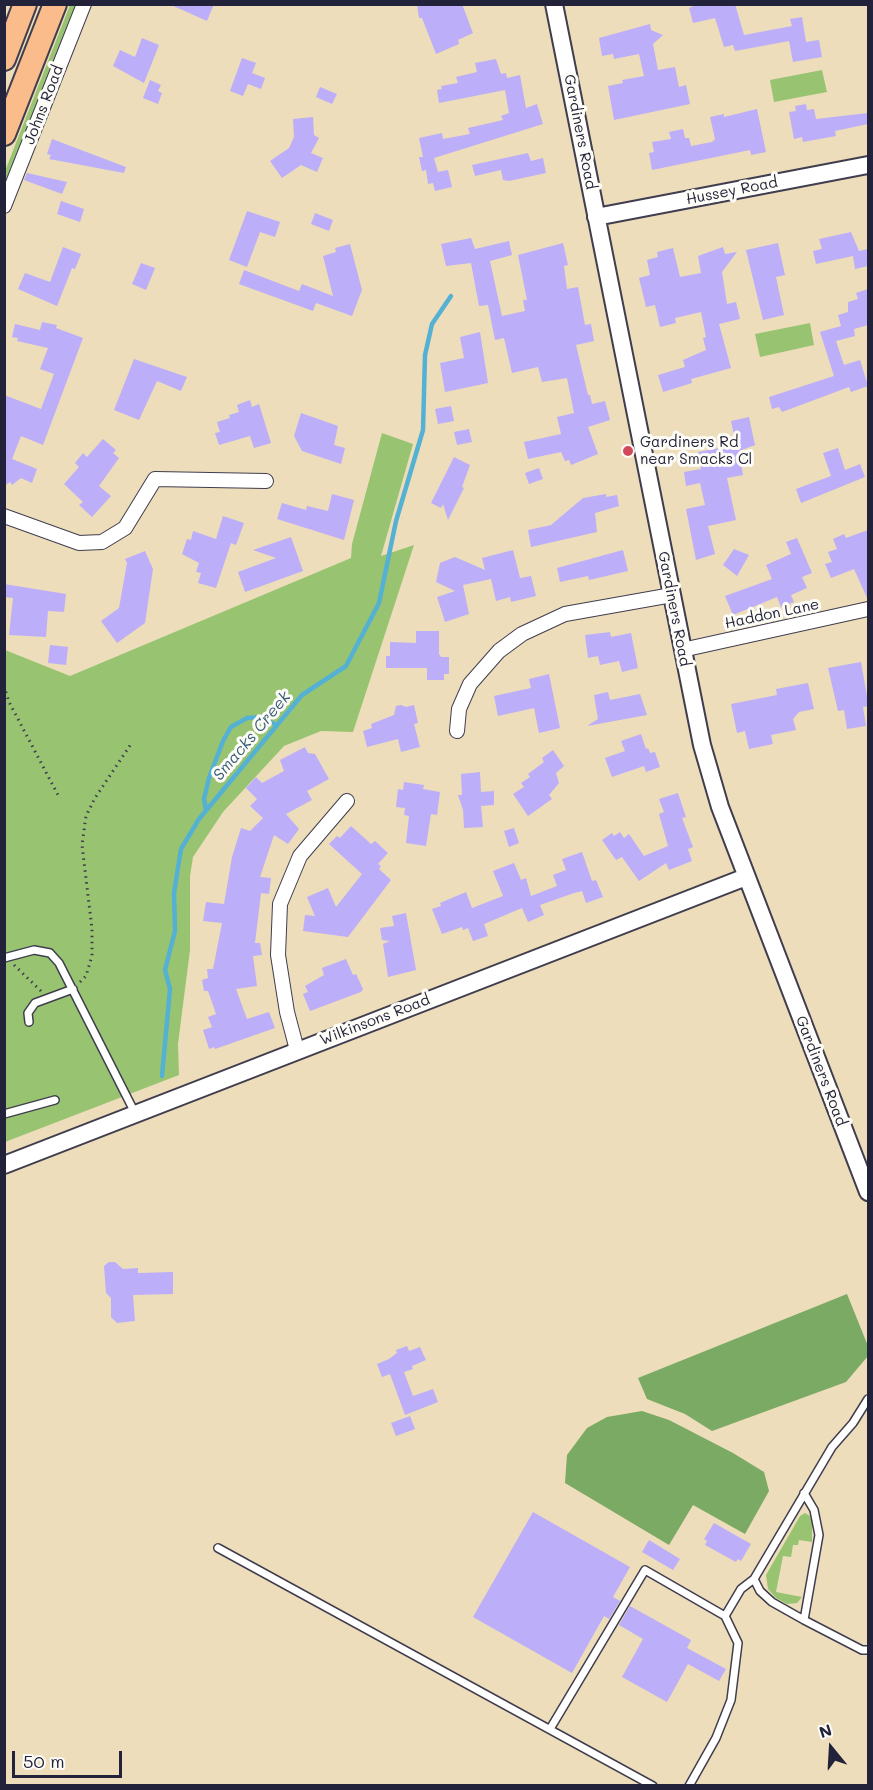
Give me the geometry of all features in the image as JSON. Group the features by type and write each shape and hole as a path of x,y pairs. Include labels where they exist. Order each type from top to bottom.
{"highway":[{"path":"4,59 25,4"},
{"name":"Johns Road","path":"4,134 56,4"}],"street":[{"name":"Johns Road","path":"4,206 84,4"},
{"name":"Gardiners Road","path":"554,4 682,650 713,786 868,1192"},
{"name":"Hussey Road","path":"596,217 868,165"},
{"path":"4,516 78,543 102,542 114,537 124,528 155,479 181,482 266,481"},
{"path":"457,731 459,709 470,684 499,651 522,634 565,614 672,595"},
{"name":"Haddon Lane","path":"682,650 868,609"},
{"path":"297,1050 287,1012 278,955 280,904 300,856 347,801"},
{"name":"Wilkinsons Road","path":"4,1165 746,877"}],"lane":[{"path":"5,958 34,950 50,953 59,963 135,1113"},
{"path":"29,1022 30,1008 44,999 73,989"},
{"path":"4,1114 55,1100"},
{"path":"725,1616 741,1589 754,1579 832,1447 853,1423 868,1399"},
{"path":"804,1493 814,1509 819,1535 804,1620"},
{"path":"218,1548 653,1785"},
{"path":"550,1729 645,1570 725,1616 738,1643 731,1700 716,1738 690,1785"},
{"path":"754,1579 760,1591 772,1602 862,1650 868,1650"}],"path":[{"path":"4,686 9,702 58,795"},
{"path":"73,989 86,976 92,956 92,929 82,845 86,816 94,798 131,744"},
{"path":"5,958 40,988 44,999"}],"green space":[{"path":"70,5 79,5 5,193 5,171"},
{"path":"822,70 827,92 774,102 770,80"},
{"path":"810,323 814,345 760,357 755,334"},
{"path":"382,433 413,444 381,556 414,545 353,732 321,731 284,746 223,812 193,857 190,876 190,950 178,1044 179,1075 5,1142 5,650 70,676 351,558 352,544"},
{"path":"847,1294 868,1346 868,1356 846,1382 712,1431 685,1414 647,1399 638,1378"},
{"path":"642,1411 669,1420 764,1472 769,1491 745,1534 693,1505 669,1545 565,1483 567,1455 587,1428 607,1417"},
{"path":"805,1513 810,1516 812,1522 812,1542 799,1540 798,1545 793,1545 791,1557 783,1556 776,1592 802,1597 797,1603 787,1604 776,1598 768,1589 766,1575 800,1516"}],"building":[{"path":"169,4 214,4 207,21"},
{"path":"417,4 462,4 473,33 458,40 459,44 436,54 422,18 419,18"},
{"path":"698,4 735,4 744,35 792,26 790,19 802,17 806,42 819,40 822,57 793,62 789,41 735,51 733,45 724,47 715,18 693,23 689,8"},
{"path":"650,24 651,30 663,35 653,44 658,70 675,67 679,87 686,85 690,104 614,120 608,86 623,83 622,80 644,76 639,54 614,59 613,54 602,56 599,38"},
{"path":"142,38 159,45 144,83 113,66 120,50 135,57"},
{"path":"242,58 256,63 252,73 265,78 261,89 248,84 243,96 230,91"},
{"path":"496,59 501,74 506,73 507,78 520,75 526,108 537,104 543,124 434,158 438,172 448,170 452,187 435,191 433,183 428,184 426,170 422,171 419,157 423,157 419,138 442,133 443,139 470,134 468,128 503,120 501,116 509,113 505,90 439,103 437,90 442,89 441,86 458,83 456,77 477,72 475,63"},
{"path":"150,80 161,85 158,91 162,93 158,104 143,98"},
{"path":"320,87 337,94 332,104 316,97"},
{"path":"806,104 807,110 814,109 816,119 868,113 868,124 835,131 836,136 803,142 802,137 794,139 789,112 796,111 795,106"},
{"path":"757,109 766,152 751,155 750,150 652,170 649,153 654,152 652,142 671,139 669,132 683,129 685,138 689,138 691,146 712,142 715,139 710,117 724,114 724,117"},
{"path":"313,117 314,135 319,138 311,153 323,158 317,172 301,165 282,178 270,161 289,148 294,137 293,119"},
{"path":"52,139 126,167 124,173 49,159 51,155 47,154"},
{"path":"528,153 531,161 543,158 546,173 509,181 503,180 501,170 475,176 472,165"},
{"path":"27,173 67,182 62,194 24,180"},
{"path":"61,201 84,209 80,222 57,214"},
{"path":"247,211 280,222 275,237 260,232 247,267 229,260"},
{"path":"315,213 333,220 329,231 311,224"},
{"path":"851,232 859,251 868,249 868,266 855,269 853,256 816,264 813,251 822,249 819,239"},
{"path":"471,238 475,249 509,241 512,255 490,261 502,316 525,311 523,300 527,300 518,255 563,243 568,265 564,266 567,289 578,287 585,325 591,324 594,341 576,345 588,395 590,395 592,404 605,401 610,420 588,427 598,454 571,465 569,460 565,461 561,452 528,459 524,442 561,434 557,417 574,413 567,378 542,382 538,367 512,373 504,338 495,340 488,305 479,306 471,263 446,266 441,244"},
{"path":"778,243 785,275 776,277 784,315 763,320 746,250"},
{"path":"350,244 362,290 352,316 316,303 313,311 239,284 244,270 299,291 302,284 333,296 323,256 336,252 335,248"},
{"path":"63,247 81,254 75,269 72,268 57,306 18,289 25,273 50,282"},
{"path":"723,247 725,254 737,252 722,272 727,304 736,302 740,319 719,324 731,368 691,379 692,383 663,392 658,375 685,367 683,360 706,350 701,312 675,318 676,323 660,327 655,305 646,307 639,278 650,275 647,260 658,257 657,252 673,248 680,277 701,273 698,256"},
{"path":"141,263 155,268 146,290 132,284"},
{"path":"868,289 868,325 854,329 855,336 836,341 844,365 860,360 868,386 851,392 849,387 782,412 779,407 772,409 769,397 834,376 820,332 841,326 838,315 848,312 848,302 858,299 856,293"},
{"path":"42,322 57,325 56,328 83,338 43,445 21,436 12,459 37,469 32,483 21,478 12,485 10,482 4,486 4,395 41,409 54,374 40,369 48,348 17,341 18,338 12,337 15,324 40,330"},
{"path":"480,332 488,383 445,392 440,363 464,358 460,337"},
{"path":"134,359 187,377 181,391 157,381 139,420 114,410"},
{"path":"250,400 252,407 259,404 271,443 254,448 250,436 219,445 215,433 220,432 217,422 239,412 237,405"},
{"path":"451,406 454,421 438,424 435,409"},
{"path":"301,413 338,426 334,445 345,448 341,464 302,451 294,436"},
{"path":"749,417 755,445 739,451 743,475 727,478 736,520 708,526 715,554 696,560 686,509 705,505 700,483 686,486 684,472 701,469 698,452 736,445 731,421"},
{"path":"469,429 472,442 457,445 454,432"},
{"path":"103,439 116,450 113,453 119,458 99,486 111,496 92,517 79,505 83,502 64,484 79,467 75,463 83,453 87,457"},
{"path":"838,448 845,470 860,464 865,477 801,503 796,489 831,476 823,453"},
{"path":"454,457 470,465 462,487 464,488 448,520 443,504 441,508 431,503"},
{"path":"539,468 543,479 529,484 525,473"},
{"path":"332,494 354,500 344,540 277,519 282,503 306,510 307,506 328,511"},
{"path":"606,494 606,497 617,495 619,506 595,513 597,532 531,547 528,530 551,525 583,498"},
{"path":"223,516 244,523 236,545 231,543 216,588 198,583 201,573 196,572 199,563 182,554 187,539 191,540 193,531 216,539"},
{"path":"868,530 868,600 854,569 831,578 825,564 832,562 828,552 837,549 833,539 844,534 846,538"},
{"path":"291,537 303,571 245,592 238,572 276,558 253,550"},
{"path":"797,538 812,573 802,577 807,588 791,595 794,602 781,607 777,597 733,615 725,596 772,579 766,565 791,554 786,542"},
{"path":"734,549 749,555 737,576 723,565"},
{"path":"513,550 520,578 531,576 536,596 511,602 510,597 496,601 491,579 463,585 469,614 445,622 437,597 455,591 436,582 440,563 455,557 485,570 482,558"},
{"path":"623,550 628,571 589,580 588,576 560,582 557,568"},
{"path":"145,551 153,569 145,623 117,643 101,621 119,608 127,563 125,559"},
{"path":"4,584 66,594 64,612 48,611 46,637 9,635 13,598 4,597"},
{"path":"416,631 439,631 439,654 441,657 449,657 449,674 444,674 444,680 427,680 427,668 386,668 386,656 390,656 390,642 416,643"},
{"path":"610,632 611,637 631,633 638,668 622,672 619,661 600,665 598,656 588,658 585,635"},
{"path":"50,645 68,647 66,665 48,663"},
{"path":"861,662 868,702 868,706 863,707 866,726 847,729 844,710 838,711 828,668"},
{"path":"549,674 560,728 539,733 534,708 498,716 494,696 531,688 529,679"},
{"path":"808,683 814,709 799,712 793,719 796,730 771,735 773,744 749,749 745,731 737,733 731,704 777,695 776,689"},
{"path":"608,692 610,700 640,694 647,715 587,726 598,719 594,695"},
{"path":"414,705 418,723 414,724 420,747 401,752 398,739 367,747 363,731 372,728 371,724 394,715 396,706 406,707"},
{"path":"641,734 646,749 648,748 650,753 655,752 660,767 646,772 644,766 612,777 605,758 625,751 621,741"},
{"path":"305,747 308,753 315,754 329,779 307,791 312,800 286,814 299,829 288,844 274,835 260,877 271,878 269,894 261,893 255,943 260,943 262,955 253,956 257,986 236,989 247,1019 269,1012 275,1028 215,1049 214,1047 209,1049 203,1030 212,1027 208,1017 216,1014 208,991 204,991 202,980 208,978 207,969 213,969 222,923 203,921 206,902 224,904 232,857 241,828 250,831 263,818 250,806 257,799 246,788 256,777 262,783 284,771 280,760"},
{"path":"553,750 564,766 556,773 559,783 549,795 552,799 528,816 513,794 524,787 521,783 530,777 528,774 544,762 542,758"},
{"path":"480,772 481,792 494,791 494,805 481,806 483,827 464,828 463,810 458,795 462,795 461,774"},
{"path":"404,782 424,785 423,789 440,792 437,815 431,814 426,846 406,843 409,816 404,815 405,808 396,807 398,789 403,790"},
{"path":"678,793 686,817 682,818 693,847 688,849 692,861 669,870 666,863 639,881 622,857 616,860 602,840 612,833 614,836 620,832 624,838 629,834 644,856 668,846 659,814 664,812 659,799"},
{"path":"351,826 371,844 375,841 388,853 378,864 381,866 379,869 391,880 348,937 303,931 305,915 315,916 307,897 328,888 336,907 362,874 329,844 337,836 340,838"},
{"path":"514,828 519,843 509,847 504,831"},
{"path":"582,852 592,881 596,880 603,897 586,903 582,891 574,893 540,905 544,915 528,922 522,908 484,924 488,936 473,941 468,928 463,930 462,927 442,934 432,909 441,906 440,903 466,892 472,908 503,896 493,871 514,863 521,880 526,878 531,896 557,886 553,875 566,870 562,859"},
{"path":"406,913 416,970 388,977 383,944 390,941 382,940 380,928 394,926 392,916"},
{"path":"346,959 363,989 361,992 310,1011 303,994 308,992 305,986 324,975 322,968"},
{"path":"109,1262 115,1262 123,1269 138,1268 138,1273 173,1272 173,1294 133,1295 135,1321 117,1323 111,1317 111,1298 106,1293 104,1266"},
{"path":"407,1346 409,1351 420,1347 426,1360 404,1372 413,1396 433,1389 438,1402 405,1415 390,1374 382,1377 377,1364 389,1359 397,1353 396,1350"},
{"path":"410,1416 415,1429 396,1436 391,1423"},
{"path":"533,1512 630,1567 613,1597 620,1601 609,1619 604,1616 572,1673 473,1617"},
{"path":"714,1523 751,1544 741,1561 738,1559 736,1562 705,1545 707,1541 704,1539"},
{"path":"649,1540 680,1559 673,1570 642,1552"},
{"path":"630,1606 691,1640 687,1648 726,1669 719,1681 688,1664 667,1702 622,1677 643,1639 619,1625"}],"waterway":[{"name":"Smacks Creek","path":"162,1076 170,989 165,970 175,931 174,893 181,849 199,819 302,695 346,666 379,603 396,521 423,430 425,355 432,324 451,296"},
{"path":"206,810 204,799 209,778 223,741 231,727 247,718 261,717 276,725"}],"place":[{"name":"Gardiners Rd near Smacks Cl","path":"628,451"}]}
